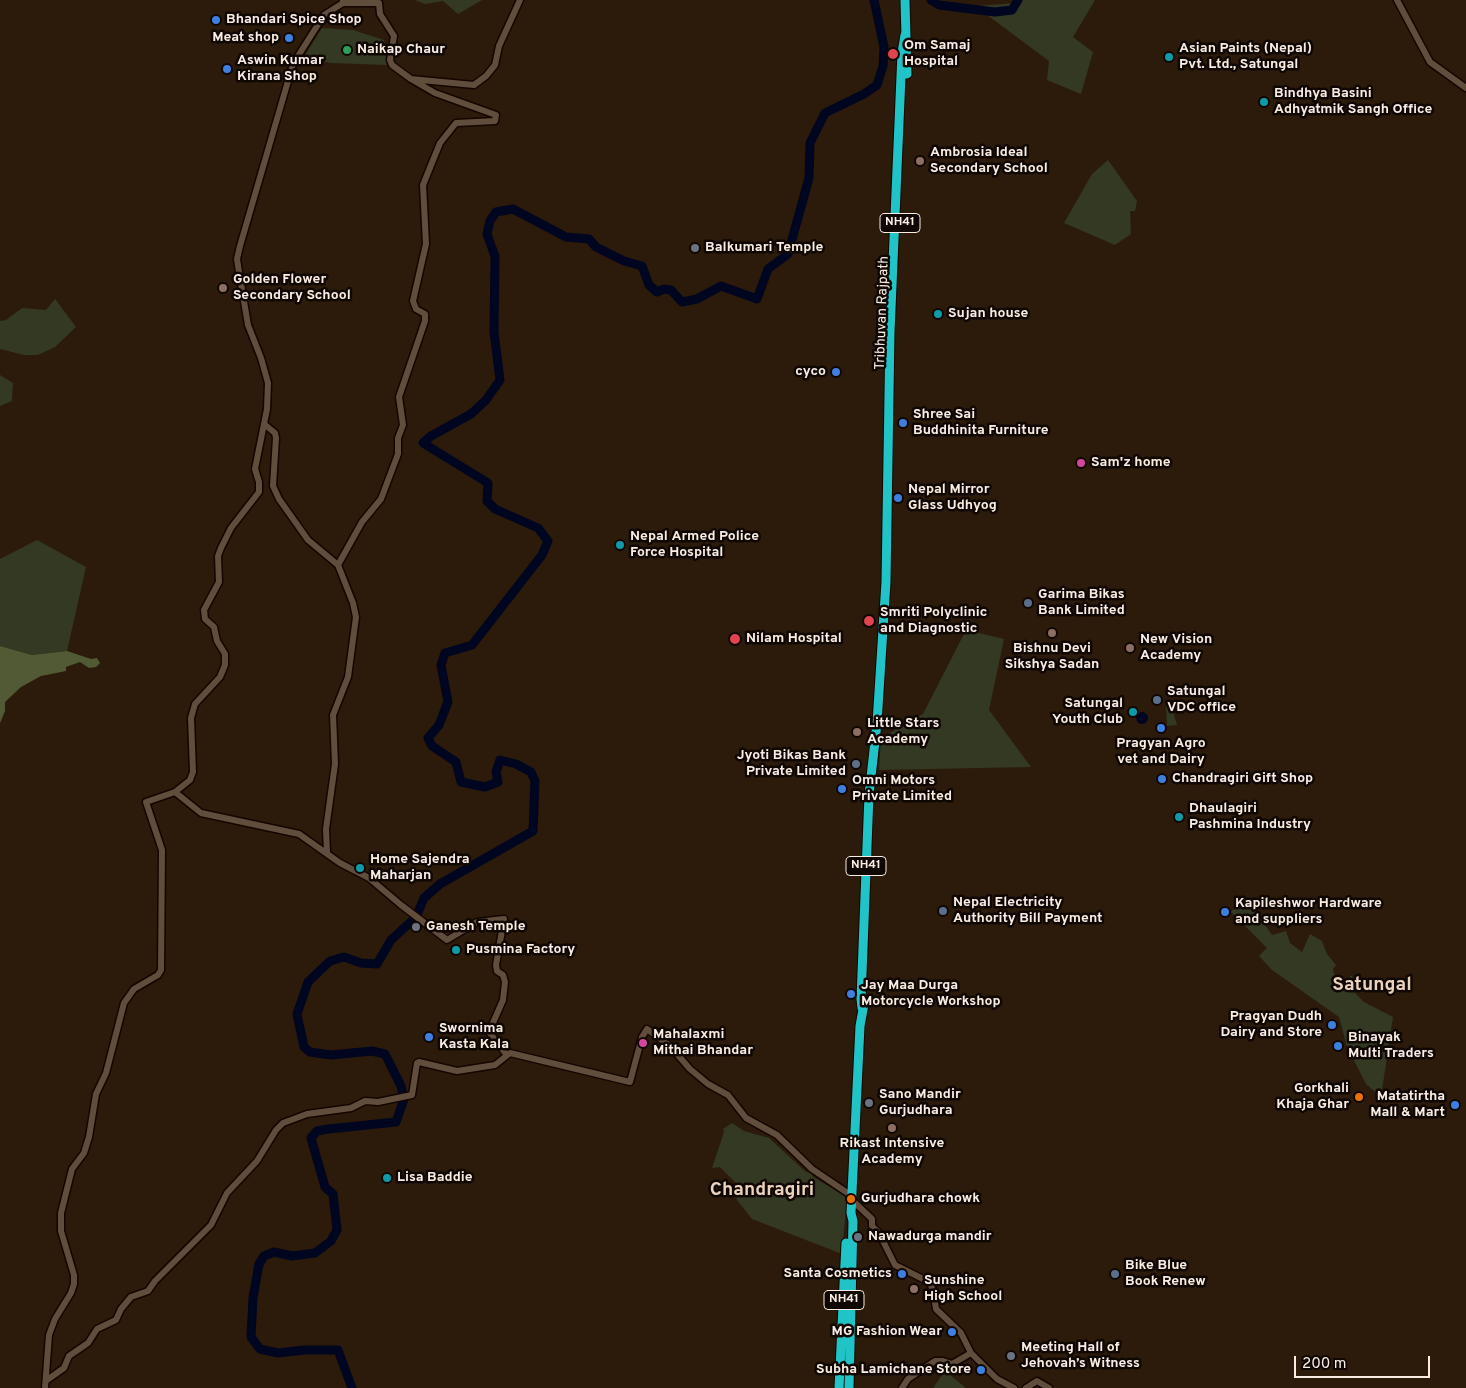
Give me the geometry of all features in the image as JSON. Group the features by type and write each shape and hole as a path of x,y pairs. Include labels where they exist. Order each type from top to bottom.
{"highway":[{"name":"Tribhuvan Rajpath","path":"849,1388 851,1212 862,1008 865,1002 873,795 878,739 877,723 886,582 890,332 901,165 902,53 905,35 905,2"},
{"name":"Tribhuvan Rajpath","path":"839,1388 848,1221 851,1212"},
{"path":"843,1388 850,1242 852,1235"}],"street":[{"path":"411,78 464,85 474,85 482,81 495,65 499,46 520,0"},
{"path":"1397,0 1430,62 1466,88"},
{"path":"45,1388 49,1335 55,1319 71,1293 74,1284 74,1276 60,1231 61,1213 72,1169 84,1153 89,1137 96,1094 106,1073 124,1003 134,989 158,974 161,970 162,850 146,802 175,792 190,780 193,772 191,718 195,704 220,677 225,665 225,654 217,641 214,627 205,619 204,610 219,582 218,556 221,548 231,528 259,492 259,482 255,469 267,409 268,383 261,358 248,325 237,259 292,64 324,15 343,2 380,3 380,14 394,36 390,60 392,65 435,93 496,116 495,121 456,124 440,143 423,185 426,244 413,302 416,310 425,314 425,321 399,397 403,425 398,438 398,454 381,499 362,522 338,565"},
{"path":"264,424 276,433 273,486 308,540 338,565 354,603 356,617 348,677 333,715 335,764 326,830 327,852"},
{"path":"175,792 201,813 299,834 340,863 369,878 447,940 476,922 504,918 496,965 497,970 503,975 505,982 503,1000 489,1032 506,1054"},
{"path":"47,1380 64,1368 69,1356 88,1343 97,1329 116,1320 121,1309 131,1297 148,1291 155,1281 211,1225 227,1192 257,1161 282,1123 307,1114 350,1108 365,1101 412,1095 417,1063 419,1062 457,1071 495,1065 506,1054 510,1053 529,1056 630,1082 642,1037 647,1029 670,1046 690,1069 708,1084 728,1095 746,1118 777,1136 812,1170 852,1198 872,1219 872,1226 879,1233 895,1265 929,1282 933,1290 936,1309 961,1333 971,1352 997,1379 1014,1388"},
{"path":"902,1388 908,1379 934,1361 952,1364 971,1352"},
{"path":"1026,1388 1037,1381 1050,1388"}],"green space":[{"path":"415,0 482,0 458,14 443,1 425,4"},
{"path":"1023,0 1095,0 1073,37 1093,52 1081,94 1047,80 1049,61 975,6 1016,3"},
{"name":"Naikap Chaur","path":"322,28 353,30 384,40 387,65 330,63 310,58 305,55"},
{"path":"1108,160 1137,201 1135,211 1130,211 1131,234 1115,245 1064,223 1092,174"},
{"path":"55,299 76,327 55,347 38,355 24,355 0,349 0,321 6,320 22,308 46,310"},
{"path":"0,375 13,383 12,401 0,406"},
{"path":"37,540 86,567 67,651 32,655 0,646 0,559"},
{"path":"966,630 1004,639 989,710 1031,767 879,770 881,738 923,714"},
{"path":"0,646 32,655 67,651 91,659 97,658 100,663 96,667 89,668 80,662 66,667 66,671 41,676 21,687 5,702 5,711 0,723"},
{"path":"1171,705 1177,725 1167,726 1166,706"},
{"path":"1245,896 1272,935 1286,931 1290,943 1302,952 1310,934 1322,941 1327,954 1336,965 1333,969 1334,974 1347,981 1351,975 1357,985 1353,991 1364,1002 1393,1017 1381,1097 1366,1084 1347,1047 1339,1017 1272,970 1259,956 1267,948 1231,912"},
{"path":"732,1123 744,1131 769,1138 806,1172 811,1173 813,1177 847,1197 842,1254 752,1219 737,1200 736,1194 738,1191 736,1183 720,1167 712,1168 724,1132 723,1129"},
{"path":"945,1371 966,1388 933,1388"}],"water":[{"path":"1144,712 1147,713 1147,723 1140,724 1137,723 1136,716 1137,713"}],"waterway":[{"path":"352,1388 338,1350 304,1350 278,1353 260,1349 251,1337 253,1298 259,1264 264,1256 274,1252 292,1256 315,1253 331,1241 337,1230 333,1194 325,1187 311,1138 317,1131 396,1122 404,1099 401,1086 385,1054 372,1051 331,1055 310,1052 304,1047 297,1014 308,982 330,961 344,957 361,963 377,964 391,940 416,917 424,898 440,884 533,831 535,781 531,772 516,764 500,760 496,772 498,782 485,787 461,782 456,762 432,746 428,738 439,725 448,702 441,665 445,653 472,645 542,555 548,541 538,528 495,509 487,501 488,483 423,443 431,436 471,414 486,400 500,380 494,332 495,256 487,234 490,221 496,212 513,209 566,237 589,239 596,247 624,261 642,266 649,285 657,292 664,289 671,290 682,302 697,299 721,286 757,299 768,269 788,254 809,178 810,143 825,113 864,94 877,85 883,66 884,47 874,0"},
{"path":"931,0 939,5 995,12 1012,10 1018,0"}],"place":[{"name":"Bhandari Spice Shop","path":"216,20"},
{"name":"Meat shop","path":"289,38"},
{"name":"Naikap Chaur","path":"347,50"},
{"name":"Om Samaj Hospital","path":"893,54"},
{"name":"Asian Paints (Nepal) Pvt. Ltd., Satungal","path":"1169,57"},
{"name":"Aswin Kumar Kirana Shop","path":"227,69"},
{"name":"Bindhya Basini Adhyatmik Sangh Office","path":"1264,102"},
{"name":"Ambrosia Ideal Secondary School","path":"920,161"},
{"name":"Balkumari Temple","path":"695,248"},
{"name":"Golden Flower Secondary School","path":"223,288"},
{"name":"Sujan house","path":"938,314"},
{"name":"cyco","path":"836,372"},
{"name":"Shree Sai Buddhinita Furniture","path":"903,423"},
{"name":"Sam'z home","path":"1081,463"},
{"name":"Nepal Mirror Glass Udhyog","path":"898,498"},
{"name":"Nepal Armed Police Force Hospital","path":"620,545"},
{"name":"Garima Bikas Bank Limited","path":"1028,603"},
{"name":"Smriti Polyclinic and Diagnostic","path":"869,621"},
{"name":"Bishnu Devi Sikshya Sadan","path":"1052,633"},
{"name":"Nilam Hospital","path":"735,639"},
{"name":"New Vision Academy","path":"1130,648"},
{"name":"Satungal VDC office","path":"1157,700"},
{"name":"Satungal Youth Club","path":"1133,712"},
{"name":"Pragyan Agro vet and Dairy","path":"1161,728"},
{"name":"Little Stars Academy","path":"857,732"},
{"name":"Jyoti Bikas Bank Private Limited","path":"856,764"},
{"name":"Chandragiri Gift Shop","path":"1162,779"},
{"name":"Omni Motors Private Limited","path":"842,789"},
{"name":"Dhaulagiri Pashmina Industry","path":"1179,817"},
{"name":"Home Sajendra Maharjan","path":"360,868"},
{"name":"Nepal Electricity Authority Bill Payment","path":"943,911"},
{"name":"Kapileshwor Hardware and suppliers","path":"1225,912"},
{"name":"Ganesh Temple","path":"416,927"},
{"name":"Pusmina Factory","path":"456,950"},
{"name":"Jay Maa Durga Motorcycle Workshop","path":"851,994"},
{"name":"Pragyan Dudh Dairy and Store","path":"1332,1025"},
{"name":"Swornima Kasta Kala","path":"429,1037"},
{"name":"Mahalaxmi Mithai Bhandar","path":"643,1043"},
{"name":"Binayak Multi Traders","path":"1338,1046"},
{"name":"Gorkhali Khaja Ghar","path":"1359,1097"},
{"name":"Sano Mandir Gurjudhara","path":"869,1103"},
{"name":"Matatirtha Mall & Mart","path":"1455,1105"},
{"name":"Rikast Intensive Academy","path":"892,1128"},
{"name":"Lisa Baddie","path":"387,1178"},
{"name":"Gurjudhara chowk","path":"851,1199"},
{"name":"Nawadurga mandir","path":"858,1237"},
{"name":"Santa Cosmetics","path":"902,1274"},
{"name":"Bike Blue Book Renew","path":"1115,1274"},
{"name":"Sunshine High School","path":"914,1289"},
{"name":"MG Fashion Wear","path":"952,1332"},
{"name":"Meeting Hall of Jehovah’s Witness","path":"1011,1356"},
{"name":"Subha Lamichane Store","path":"981,1370"}],"district":[{"name":"Satungal","path":"1372,986"},
{"name":"Chandragiri","path":"762,1191"}]}
